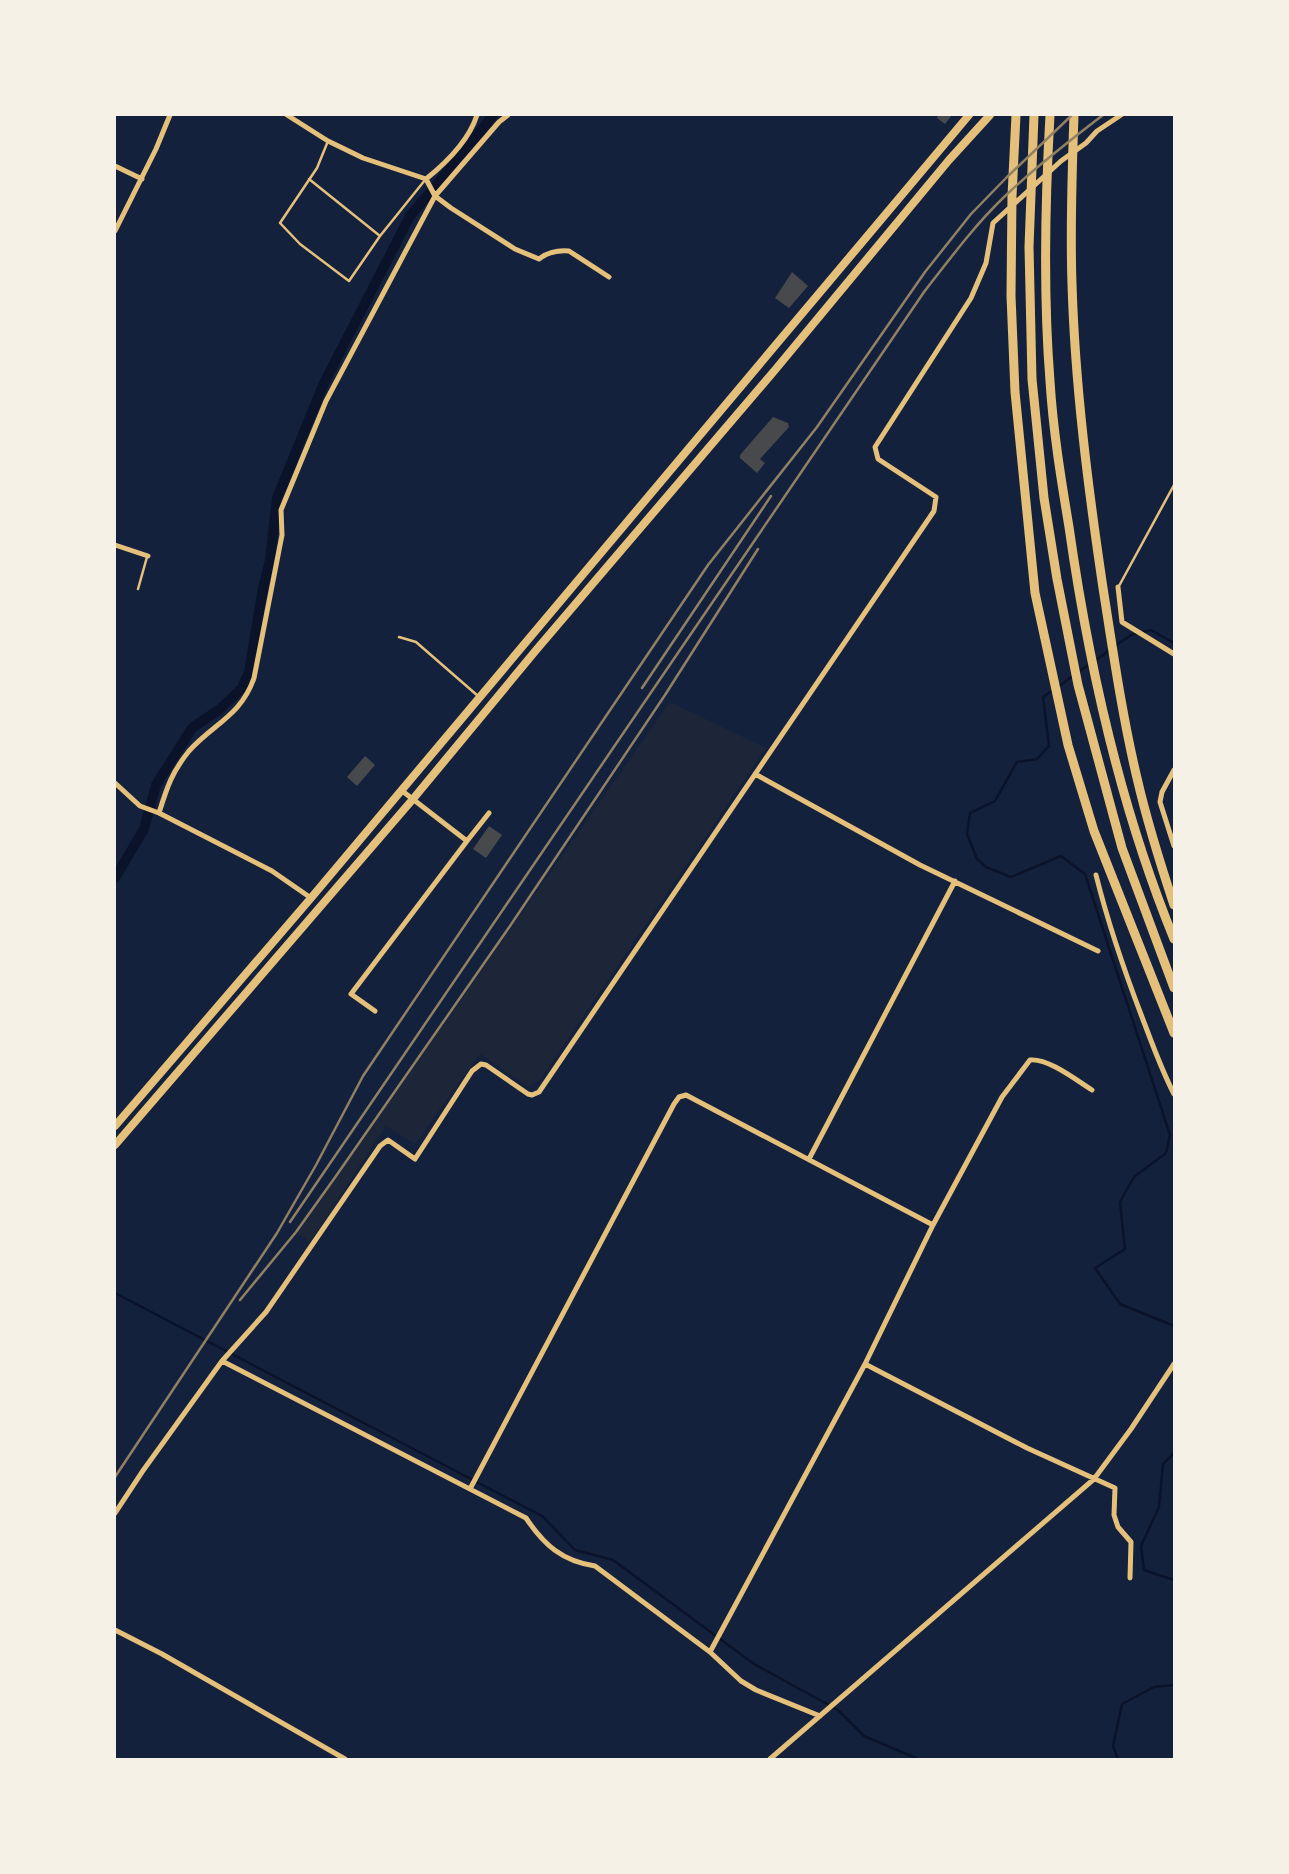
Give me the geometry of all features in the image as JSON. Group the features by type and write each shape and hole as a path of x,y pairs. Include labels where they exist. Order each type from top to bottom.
{"highway":[{"path":"1016,115 1011,296 1015,392 1035,592 1068,745 1094,831 1174,1033"},
{"path":"1034,115 1029,247 1032,379 1044,498 1078,686 1099,766 1122,848 1174,988"},
{"path":"1050,115 1046,211 1050,381 1077,585 1100,704 1127,809 1158,901 1174,939"},
{"path":"1074,115 1071,199 1072,284 1083,437 1113,649 1136,776 1150,830 1174,905"}],"main road":[{"path":"115,1126 311,898 478,696 969,115"},
{"path":"115,1144 412,799 775,370 949,160 990,115"},
{"path":"195,1032 205,1039"}],"street":[{"path":"115,230 142,179 170,115"},
{"path":"287,115 328,141 363,158 426,179 435,196 515,248 539,259 545,254 562,250 569,252 609,276"},
{"path":"426,179 444,164 462,142 476,121 477,115"},
{"path":"159,812 170,778 190,750 236,710 249,692 254,678 282,535 281,510 326,402 435,196 499,122 508,115"},
{"path":"115,1513 142,1472 222,1361 266,1312 380,1146 388,1140 415,1159 472,1072 481,1064 486,1065 528,1094 532,1095 539,1092 934,511 936,497 878,460 875,447 971,298 986,263 992,222 1062,161 1121,115"},
{"path":"115,166 142,179"},
{"path":"115,547 148,556"},
{"path":"1118,588 1122,622 1174,654"},
{"path":"1174,770 1162,792 1160,802 1174,846"},
{"path":"755,774 920,865 1098,952"},
{"path":"115,783 140,806 159,812 272,871 311,898"},
{"path":"401,790 467,840"},
{"path":"375,1011 351,994 489,813"},
{"path":"1096,875 1109,924 1129,983 1164,1075 1174,1094"},
{"path":"809,1159 955,881"},
{"path":"710,1652 865,1364 932,1225 1002,1097 1030,1060 1046,1063 1092,1090"},
{"path":"470,1489 679,1097 686,1095 932,1225"},
{"path":"222,1361 526,1518 542,1538 562,1556 577,1563 595,1566 710,1652 741,1681 756,1690 820,1716"},
{"path":"865,1364 1028,1448 1115,1488 1114,1515 1118,1527 1131,1542 1130,1578"},
{"path":"770,1759 1094,1479 1131,1429 1174,1364"},
{"path":"115,1630 162,1654 345,1759"}],"lane":[{"path":"328,141 317,168 280,223 300,244 349,281 380,236 426,179"},
{"path":"309,179 380,236"},
{"path":"1118,588 1174,485"},
{"path":"138,589 148,556"},
{"path":"399,637 416,642 478,696"}],"shaded area":[{"path":"670,702 766,748 539,1081 528,1087 480,1054 415,1144 386,1126 310,1242 297,1233"}],"building":[{"path":"938,115 952,115 945,124 937,118"},
{"path":"792,272 808,286 789,308 775,298"},
{"path":"773,417 788,423 789,427 760,459 765,463 757,473 740,458 740,455"},
{"path":"365,756 375,765 357,786 347,777"},
{"path":"489,826 502,835 486,858 473,849"}],"waterway":[{"path":"115,878 144,829 156,785 192,728 220,709 242,688 249,672 263,588 270,560 277,498 324,383 410,216 493,115"},
{"path":"1115,646 1131,635 1151,630 1174,643"},
{"path":"1095,661 1111,649"},
{"path":"1078,672 1090,664"},
{"path":"1058,687 1074,675"},
{"path":"1053,690 1043,697 1049,746 1037,759 1017,762 995,801 970,813 967,834 977,859 986,867 1011,877 1061,856 1085,874 1170,1135 1166,1153 1134,1177 1120,1202 1125,1249 1095,1268 1120,1304 1174,1326"},
{"path":"115,1293 542,1516 575,1550 613,1560 754,1664 838,1710 864,1736 918,1759"},
{"path":"1174,1453 1163,1464 1159,1507 1141,1546 1144,1570 1174,1580"},
{"path":"1118,1759 1113,1746 1122,1704 1154,1687 1174,1685"}],"railway":[{"path":"115,1477 277,1233 316,1165 363,1076 708,565 817,427 925,272 971,214 1072,115"},
{"path":"290,1222 924,292 972,232 1003,198 1039,165 1103,115"},
{"path":"642,688 771,496"},
{"path":"240,1300 296,1232 510,926 665,695 758,549"}]}
